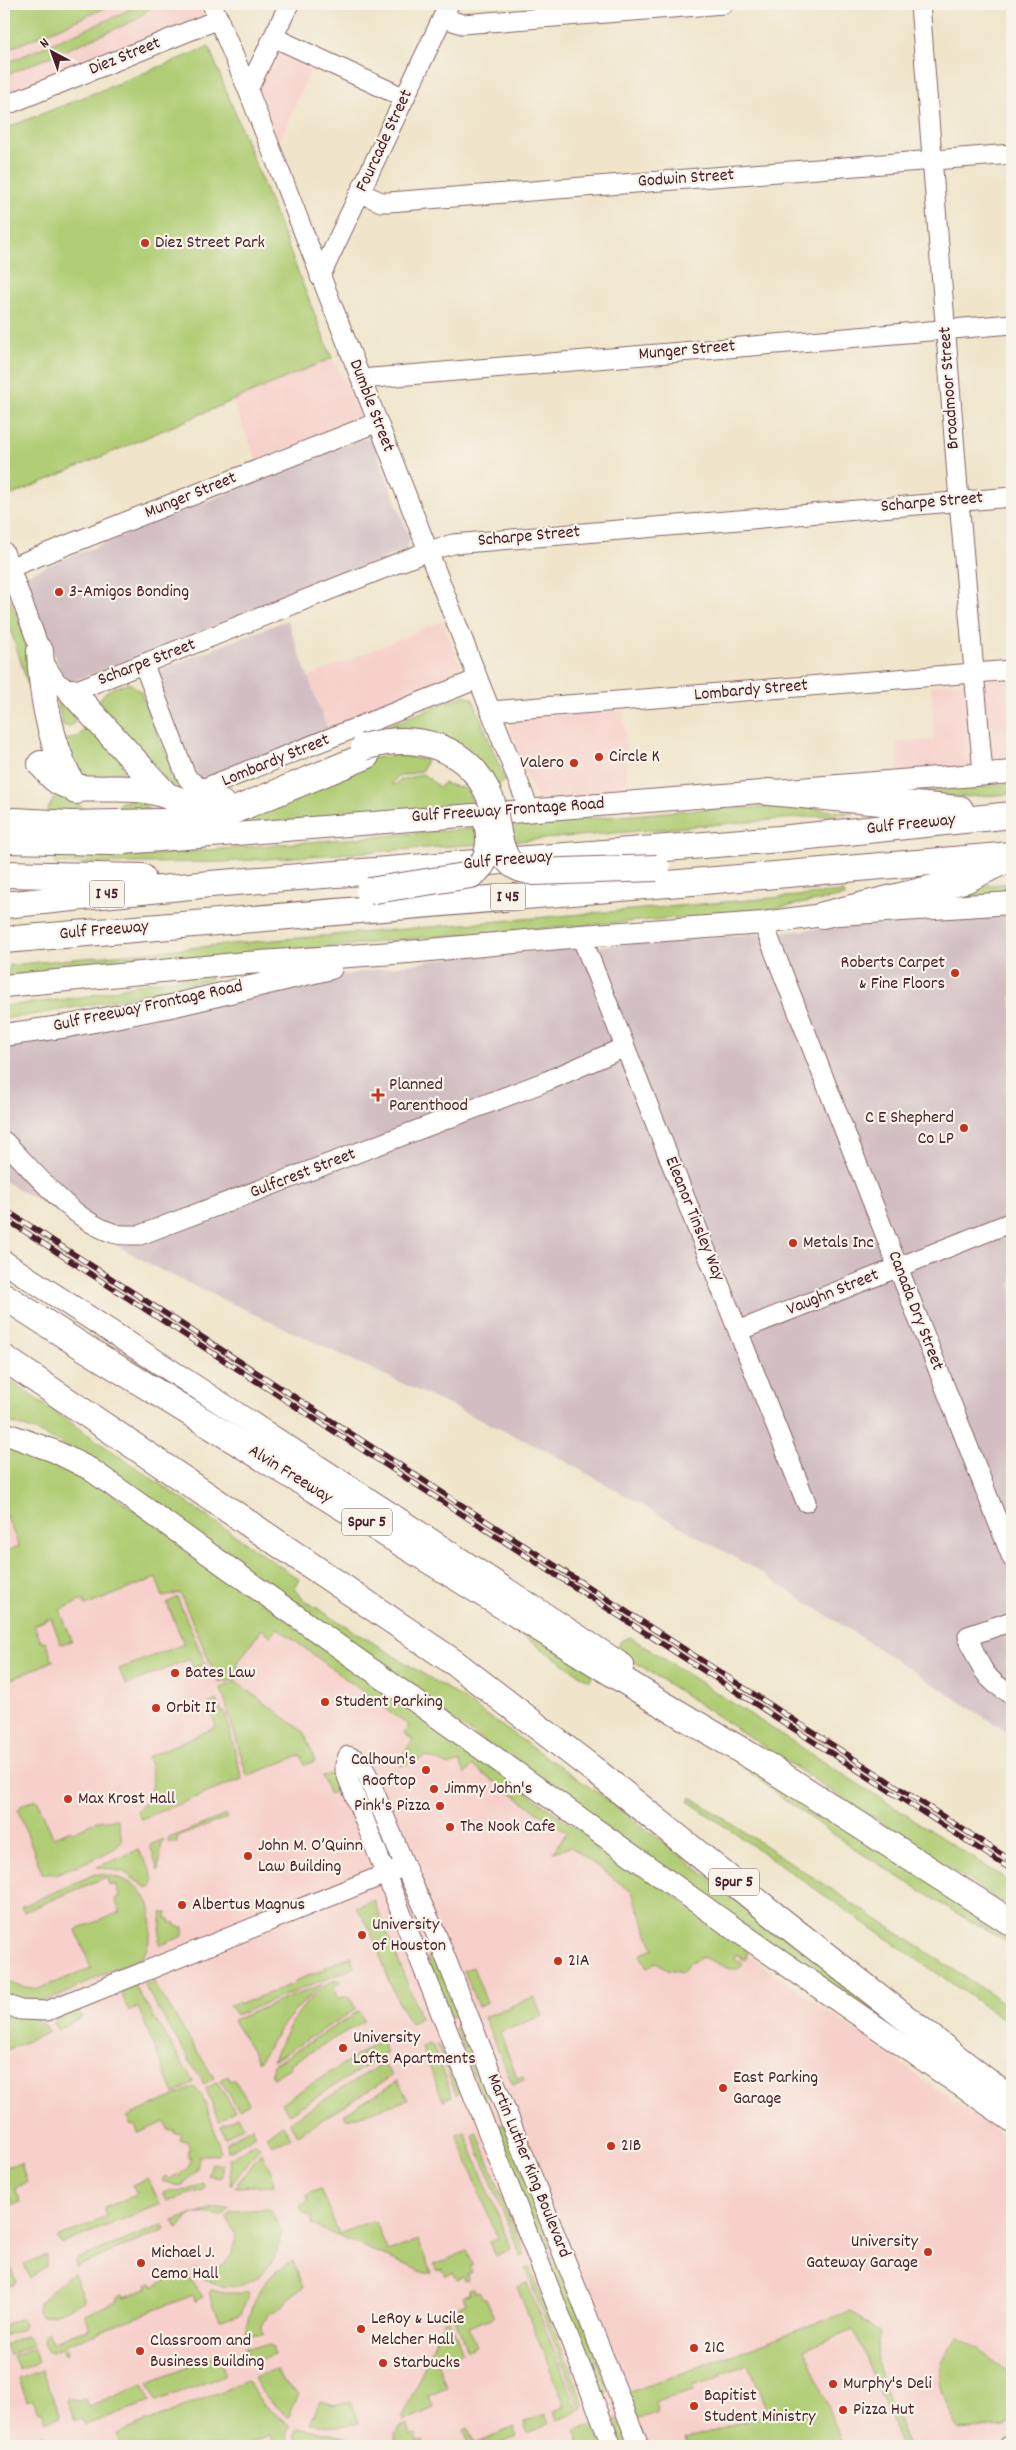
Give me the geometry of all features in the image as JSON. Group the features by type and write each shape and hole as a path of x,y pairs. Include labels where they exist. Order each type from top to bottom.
{"highway":[{"path":"40,650 42,690 46,711 63,765 73,787 81,797 100,810 132,822"},
{"path":"72,692 165,794"},
{"path":"41,764 54,779 73,787 137,789 165,794 190,805 216,805 398,740 418,741 450,752 474,772 491,799 500,840 507,860 523,870 534,872 657,868"},
{"path":"9,832 71,824 204,821 223,815 365,751 406,748 425,752 444,760 469,781 483,808 489,837 486,860 480,869 470,875 370,891"},
{"path":"71,824 137,789"},
{"path":"768,792 955,807 984,817"},
{"name":"Gulf Freeway","path":"4,905 210,884 780,839 1012,814"},
{"name":"Gulf Freeway","path":"4,923 1012,839"},
{"path":"823,915 965,880 1012,856"},
{"name":"Gulf Freeway","path":"4,940 1012,856"},
{"path":"4,874 161,877 210,884"},
{"name":"Alvin Freeway","path":"4,1296 654,1700 766,1765"},
{"name":"Spur 5","path":"4,1358 455,1663 598,1773 766,1909 1012,2101"},
{"name":"Spur 5","path":"766,1765 1012,1923"}],"main road":[{"name":"Gulf Freeway Frontage Road","path":"9,832 110,844 529,809 1012,772"},
{"name":"Gulf Freeway Frontage Road","path":"4,986 156,973 246,962 408,952 581,936 763,923 823,915 1012,903"},
{"name":"Gulf Freeway Frontage Road","path":"4,1035 68,1026 171,1006 262,983 408,952"},
{"path":"4,1000 42,996 156,973"},
{"name":"Spur 5","path":"4,1262 215,1402 756,1751 766,1765"},
{"name":"Spur 5","path":"4,1434 54,1451 90,1469 742,1934 1012,2121"}],"street":[{"path":"248,90 289,4"},
{"path":"446,9 453,21 462,24 724,4"},
{"name":"Broadmoor Street","path":"920,4 959,501 983,773"},
{"name":"Fourcade Street","path":"320,277 446,9"},
{"name":"Dumble Street","path":"215,12 248,90 529,809"},
{"name":"Diez Street","path":"4,106 215,12"},
{"path":"273,37 404,98"},
{"name":"Godwin Street","path":"361,193 380,202 389,202 1012,154"},
{"name":"Munger Street","path":"361,379 1012,324"},
{"name":"Munger Street","path":"6,564 378,422"},
{"name":"Scharpe Street","path":"72,692 428,551 453,544 1012,497"},
{"path":"6,564 51,676 62,688 72,692"},
{"name":"Lombardy Street","path":"144,665 184,771 188,778 202,789 478,679"},
{"name":"Lombardy Street","path":"491,711 1012,670"},
{"name":"Canada Dry Street","path":"763,923 1012,1558"},
{"name":"Eleanor Tinsley Way","path":"581,936 806,1502"},
{"name":"Gulfcrest Street","path":"4,1141 56,1194 87,1220 114,1234 140,1235 538,1084 625,1047"},
{"name":"Vaughn Street","path":"738,1331 1012,1222"},
{"path":"1012,1621 968,1636 978,1663 997,1688 1012,1694"},
{"name":"Martin Luther King Boulevard","path":"612,2446 484,2126 386,1873 372,1810 405,1866 437,1936 639,2446"},
{"path":"4,2003 20,2010 47,2012 405,1866"}],"shaded area":[{"path":"4,4 200,4 205,16 4,97"},
{"path":"275,48 314,63 279,142 258,89"},
{"path":"332,358 360,408 361,414 359,419 257,461 232,400"},
{"path":"362,439 368,439 373,442 410,539 407,549 90,675 69,683 64,680 24,579 25,575"},
{"path":"287,620 329,733 208,781 199,778 158,681 158,675 161,671 172,665"},
{"path":"442,621 463,671 463,676 329,733 308,677"},
{"path":"1012,678 1012,764 899,773 897,742 934,740 931,685"},
{"name":"Valero","path":"624,710 628,796 538,800 534,795 509,730 511,722 514,719"},
{"path":"1012,914 1012,1735 755,1569 547,1451 160,1270 4,1181 4,1046 60,1038 336,976 455,957"},
{"name":"University of Houston","path":"4,1446 57,1465 1012,2142 1012,2446 4,2446"}],"green space":[{"path":"4,4 115,4 4,51"},
{"path":"139,4 154,4 136,20 4,76 4,64 119,15"},
{"name":"Diez Street Park","path":"209,47 332,358 12,495 4,474 4,129"},
{"path":"4,586 29,646 30,691 4,609"},
{"path":"131,684 140,691 178,783 173,787 100,707 101,697 107,691"},
{"path":"465,695 473,699 505,781 501,782 494,793 476,767 359,737"},
{"path":"57,701 72,704 74,707 76,719 70,726 63,726"},
{"path":"88,725 127,766 119,776 82,779 62,741 78,737"},
{"path":"396,755 427,760 422,771 397,777 392,784 395,785 401,780 423,774 439,787 443,783 466,789 474,805 189,830 4,834 4,831 186,828 375,758"},
{"path":"1012,784 1012,794 960,797 907,792"},
{"path":"56,794 71,798 89,812 46,813"},
{"path":"136,798 152,813 113,811 120,803"},
{"path":"787,806 855,813 505,842 502,826 691,810"},
{"path":"482,828 482,844 224,862 55,864 55,857 147,855"},
{"path":"1012,883 1012,894 898,903 950,889"},
{"path":"844,892 845,896 754,912 420,938 6,980 10,965 274,940"},
{"path":"210,974 211,979 159,991 4,1019 4,1006 84,997 149,982"},
{"path":"4,1377 300,1580 294,1589 304,1600 454,1693 611,1802 939,2056 936,2061 61,1443 4,1420"},
{"path":"243,1434 644,1686 1012,1927 1012,1945 963,1917 853,1848 780,1796 712,1742 600,1664 589,1681 238,1441"},
{"path":"4,1443 89,1477 591,1839 603,1856 623,1860 745,1944 748,1952 745,1960 736,1954 734,1957 743,1964 738,1969 729,1969 703,1957 688,1964 683,1972 668,1969 656,1962 647,1967 640,1955 654,1949 632,1892 571,1847 553,1852 567,1832 472,1766 465,1774 460,1762 449,1766 427,1756 401,1766 397,1757 403,1754 413,1740 404,1733 409,1726 278,1628 271,1636 262,1629 236,1665 243,1671 237,1680 219,1683 180,1593 163,1597 156,1578 85,1606 83,1600 60,1610 72,1641 61,1644 51,1618 34,1625 41,1642 45,1641 53,1661 4,1682 4,1552 19,1546 7,1517 4,1518"},
{"path":"177,1597 210,1674 206,1676 201,1665 193,1668 190,1659 126,1685 119,1669 184,1644 167,1603"},
{"path":"630,1637 1012,1883 1012,1909 621,1653 617,1649 621,1641"},
{"path":"236,1682 304,1732 315,1761 305,1765 301,1755 247,1776 221,1688"},
{"path":"217,1700 222,1712 225,1712 242,1779 141,1819 137,1811 147,1799 152,1779 147,1757 216,1727 208,1704"},
{"path":"330,1774 339,1781 342,1788 330,1795 322,1776"},
{"path":"691,1797 1012,2008 1012,2025 688,1801"},
{"path":"37,1800 53,1837 71,1830 73,1832 97,1821 117,1819 121,1842 110,1851 90,1860 53,1875 49,1872 43,1875 18,1810 23,1804"},
{"path":"226,1815 227,1818 177,1837 177,1843 168,1842 169,1838"},
{"path":"164,1839 162,1842 158,1871 150,1845"},
{"path":"138,1850 152,1874 153,1884 151,1888 147,1888 124,1872 97,1867"},
{"path":"95,1874 113,1876 127,1881 139,1889 146,1899 151,1911 152,1925 143,1957 108,1971 63,1994 42,2001 18,2000 4,1995 4,1980 15,1985 38,1989 91,1968 76,1930 120,1912 115,1899 120,1897 115,1884 110,1886 106,1877 24,1912 21,1907"},
{"path":"374,1900 417,2008 420,2018 411,2023 395,1995 372,1935 356,1907"},
{"path":"162,1913 167,1913 166,1918 170,1919 170,1922 176,1923 176,1926 183,1927 183,1936 161,1945 159,1942"},
{"path":"351,1956 354,1968 236,2015 229,2005 239,2002 240,2004 295,1983 295,1981 326,1969 325,1967"},
{"path":"432,1956 461,2013 451,2017 427,1958"},
{"path":"473,1967 487,2003 478,2007 464,1970"},
{"path":"339,1979 341,1981 334,1987 336,1995 339,1998 349,1996 356,2009 273,2061 283,2038 298,2013 317,1992"},
{"path":"153,1981 214,2078 204,2084 144,1985"},
{"path":"323,1984 287,2020 259,2062 233,2020"},
{"path":"134,1985 193,2081 192,2084 174,2094 138,2007 129,2011 122,1995 125,1988"},
{"path":"534,1997 542,2016 500,2032 517,2078 523,2076 524,2080 513,2085 484,2017"},
{"path":"77,2007 82,2018 57,2029 54,2023 58,2015"},
{"path":"359,2011 364,2021 290,2064 291,2067 273,2078 271,2074 273,2065"},
{"path":"4,2012 36,2019 46,2026 49,2032 4,2051"},
{"path":"465,2025 492,2094 483,2097 455,2028"},
{"path":"380,2037 387,2053 289,2114 281,2103 377,2043 376,2040"},
{"path":"432,2044 452,2096 443,2100 422,2048"},
{"path":"436,2044 443,2050 460,2093 456,2094"},
{"path":"383,2063 392,2076 297,2135 289,2122"},
{"path":"228,2075 231,2081 234,2079 249,2103 239,2110 220,2080"},
{"path":"398,2081 408,2100 347,2119 344,2114"},
{"path":"217,2082 235,2111 219,2121 206,2089"},
{"path":"194,2087 206,2106 220,2151 217,2154 199,2156 197,2168 191,2177 184,2182 185,2184 178,2186 162,2181 165,2176 170,2179 178,2174 181,2176 180,2174 185,2169 187,2170 192,2158 189,2158 189,2150 191,2149 186,2142 180,2141 182,2134 174,2133 174,2130 169,2131 165,2122 138,2133 135,2125 131,2126 127,2117"},
{"path":"238,2116 244,2126 225,2138 221,2126"},
{"path":"504,2123 552,2245 542,2249 494,2127"},
{"path":"283,2125 291,2138 272,2145 266,2135"},
{"path":"252,2127 256,2135 228,2152 227,2142"},
{"path":"465,2132 511,2249 495,2256 489,2242 498,2239 457,2135"},
{"path":"477,2132 525,2255 521,2257 472,2134"},
{"path":"255,2143 259,2148 231,2185 229,2159"},
{"path":"261,2152 272,2173 274,2185 235,2187"},
{"path":"21,2163 27,2183 15,2188 21,2202 12,2205 12,2198 6,2198 4,2195 4,2167"},
{"path":"212,2163 222,2165 222,2176 220,2178 208,2175"},
{"path":"148,2178 160,2204 62,2244 57,2238 107,2217 104,2208 136,2195 132,2185"},
{"path":"202,2183 205,2186 203,2190 167,2201 163,2193 190,2189"},
{"path":"320,2189 339,2234 372,2221 376,2222 388,2252 418,2240 431,2273 425,2273 312,2225 312,2217 303,2211 301,2205 309,2201 306,2195"},
{"path":"229,2207 223,2216 196,2214 209,2209"},
{"path":"270,2209 283,2234 280,2237 276,2252 269,2266 260,2276 248,2283 235,2286 221,2286 207,2281 194,2271 195,2269 203,2271 218,2268 229,2258 235,2244 233,2229 226,2218 231,2211"},
{"path":"192,2215 189,2217 178,2229 173,2221"},
{"path":"163,2225 165,2230 75,2267 76,2261 80,2258"},
{"path":"467,2251 473,2265 469,2267 471,2272 467,2274 468,2280 465,2281 464,2277 457,2280 453,2273 446,2276 443,2269 437,2271 434,2265"},
{"path":"4,2254 16,2281 14,2284 6,2287 4,2284"},
{"path":"46,2255 46,2266 30,2278 24,2264"},
{"path":"557,2255 608,2388 606,2394 599,2388 547,2259"},
{"path":"293,2261 303,2287 291,2295 281,2308 269,2313 262,2326 263,2334 245,2334 250,2311 260,2291 274,2274"},
{"path":"529,2266 583,2402 581,2410 525,2268"},
{"path":"74,2274 85,2301 60,2312 42,2316 38,2311 39,2303 65,2278"},
{"path":"178,2275 190,2279 203,2297 195,2301 193,2295 65,2345 68,2354 65,2355 62,2348 49,2353 46,2349 44,2340 47,2332 52,2343 90,2328 85,2315 118,2300 118,2297 123,2295 124,2298 148,2288 147,2285 152,2283 154,2286"},
{"path":"527,2283 578,2411 557,2420 554,2411 565,2406 517,2287"},
{"path":"473,2288 474,2292 479,2291 482,2298 485,2297 494,2317 468,2327 476,2346 467,2350 454,2317 461,2314 459,2306 466,2303 463,2296 470,2294 469,2289"},
{"path":"211,2290 224,2293 249,2293 241,2314 220,2320 209,2293"},
{"path":"850,2311 880,2333 877,2347 880,2376 890,2404 909,2444 902,2446 854,2330 805,2349 843,2446 721,2444 719,2446 688,2446 685,2439 768,2414 749,2364 722,2374 722,2377 692,2386 693,2391 655,2402 657,2412 636,2420 625,2394"},
{"path":"21,2318 24,2325 22,2329 4,2336 4,2325"},
{"path":"449,2319 463,2352 437,2362 447,2388 428,2396 434,2408 404,2421 403,2417 444,2320"},
{"path":"26,2336 29,2337 32,2345 9,2355 5,2345"},
{"path":"958,2336 1012,2374 1012,2418 1006,2426 959,2430 945,2401 940,2376 943,2361"},
{"path":"269,2345 273,2348 274,2355 249,2364 245,2347"},
{"path":"33,2348 38,2362 19,2370 13,2356"},
{"path":"216,2356 222,2359 224,2376 156,2401 148,2383"},
{"path":"42,2370 60,2417 46,2422 42,2411 38,2412 33,2399 27,2401 19,2379"},
{"path":"277,2370 282,2381 299,2394 288,2417 263,2394 254,2378"},
{"path":"247,2381 262,2403 290,2426 286,2435 291,2446 275,2446 270,2435 243,2446 120,2446 117,2434"},
{"path":"143,2385 150,2402 85,2425 81,2419 75,2421 67,2401 68,2398 77,2401 86,2400 89,2407"},
{"path":"320,2401 335,2405 351,2401 359,2423 339,2427 310,2424"},
{"path":"545,2414 549,2424 528,2433 524,2423"},
{"path":"615,2419 618,2419 633,2446 622,2446 617,2434"},
{"path":"407,2425 410,2436 415,2434 417,2442 423,2441 425,2446 399,2446 395,2435 399,2427"},
{"path":"594,2425 602,2446 581,2446 575,2430"},
{"path":"514,2427 517,2437 494,2446 470,2446 464,2430 468,2428 474,2443"},
{"path":"297,2428 346,2437 362,2446 299,2446 294,2435"},
{"path":"43,2435 46,2446 6,2446 29,2437 31,2440"}],"railway":[{"path":"4,1209 1012,1861"},
{"path":"4,1218 1012,1870"}],"place":[{"name":"Diez Street Park","path":"145,243"},
{"name":"3-Amigos Bonding","path":"59,592"},
{"name":"Circle K","path":"599,757"},
{"name":"Valero","path":"574,763"},
{"name":"Roberts Carpet & Fine Floors","path":"955,973"},
{"name":"Planned Parenthood","path":"378,1095"},
{"name":"C E Shepherd Co LP","path":"964,1128"},
{"name":"Metals Inc","path":"793,1243"},
{"name":"Bates Law","path":"175,1673"},
{"name":"Student Parking","path":"325,1702"},
{"name":"Orbit II","path":"156,1708"},
{"name":"Calhoun's Rooftop","path":"426,1770"},
{"name":"Jimmy John's","path":"434,1789"},
{"name":"Max Krost Hall","path":"68,1799"},
{"name":"Pink's Pizza","path":"440,1806"},
{"name":"The Nook Cafe","path":"450,1827"},
{"name":"John M. O’Quinn Law Building","path":"248,1856"},
{"name":"Albertus Magnus","path":"182,1905"},
{"name":"University of Houston","path":"362,1935"},
{"name":"21A","path":"558,1961"},
{"name":"University Lofts Apartments","path":"343,2048"},
{"name":"East Parking Garage","path":"723,2088"},
{"name":"21B","path":"611,2146"},
{"name":"University Gateway Garage","path":"928,2252"},
{"name":"Michael J. Cemo Hall","path":"141,2263"},
{"name":"LeRoy & Lucile Melcher Hall","path":"361,2329"},
{"name":"21C","path":"694,2348"},
{"name":"Classroom and Business Building","path":"140,2351"},
{"name":"Starbucks","path":"383,2363"},
{"name":"Murphy's Deli","path":"833,2384"},
{"name":"Bapitist Student Ministry","path":"694,2406"},
{"name":"Pizza Hut","path":"843,2410"}]}
